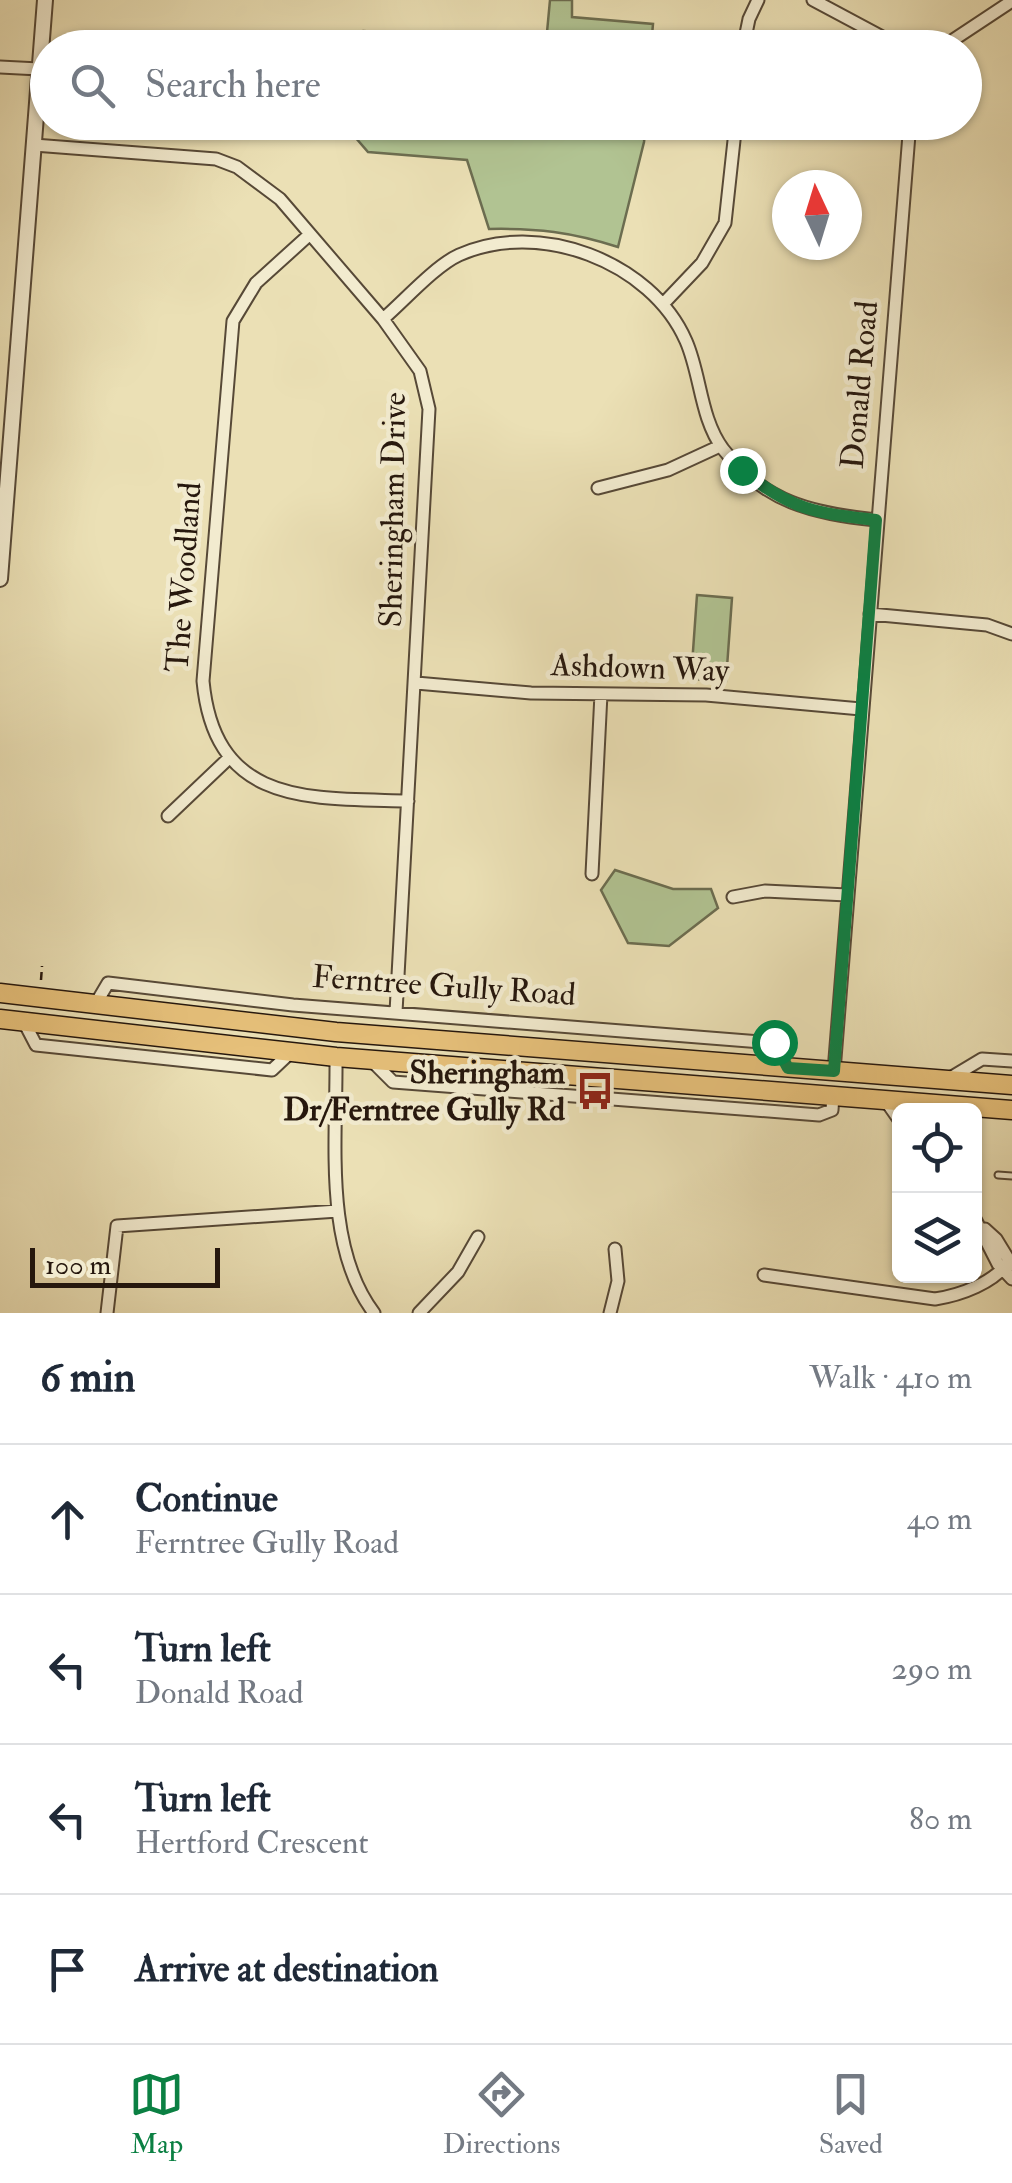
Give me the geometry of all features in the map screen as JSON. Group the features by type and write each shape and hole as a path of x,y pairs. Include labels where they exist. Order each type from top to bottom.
{"main road":[{"name":"Ferntree Gully Road","path":"0,993 336,1032 1012,1085"},
{"path":"93,1030 95,1005"},
{"path":"0,1019 336,1058 903,1103"},
{"path":"336,1032 336,1058"},
{"path":"833,1096 834,1071"},
{"path":"982,1109 1012,1110"}],"street":[{"path":"42,30 44,0"},
{"path":"747,30 758,0"},
{"path":"968,30 1012,0"},
{"path":"822,2 871,30"},
{"path":"0,67 30,69"},
{"path":"0,579 34,140"},
{"path":"664,303 702,263 725,223 734,140"},
{"name":"Donald Road","path":"834,1071 908,140"},
{"name":"Sheringham Drive","path":"34,145 216,159 245,172 280,199 383,319 420,371 429,409 396,1012"},
{"name":"The Woodland","path":"229,758 206,708 204,681 229,347 233,321 242,301 309,235"},
{"path":"383,319 455,256 506,244 566,248 595,255 634,278 664,303 686,341 720,446 742,470 790,504 817,513 876,520"},
{"path":"598,488 668,470 720,446"},
{"path":"870,614 987,624 1012,634"},
{"name":"Ashdown Way","path":"416,683 531,693 706,695 861,709"},
{"path":"592,874 601,694"},
{"path":"168,816 229,758 286,794 408,802"},
{"path":"733,897 765,890 847,896"},
{"name":"Ferntree Gully Road","path":"95,1005 108,982 293,1005 774,1042 788,1068"},
{"path":"24,1022 36,1045 272,1070 290,1053"},
{"path":"336,1058 338,1210 344,1250 355,1281 374,1313"},
{"path":"968,1058 1012,1061"},
{"path":"947,1080 982,1059"},
{"path":"371,1060 392,1082 666,1104 824,1115 832,1110 833,1096"},
{"path":"666,1104 668,1084"},
{"path":"886,1101 892,1109"},
{"path":"107,1313 117,1226 338,1210"},
{"path":"764,1276 935,1298 960,1294 1007,1268 996,1239 982,1226"},
{"path":"419,1313 458,1272 478,1237"},
{"path":"610,1313 618,1280 614,1249"}],"lane":[{"path":"998,1175 1012,1176"}],"path":[{"path":"41,980 42,966"}],"green space":[{"path":"550,0 572,0 572,17 653,24 652,30 547,30"},
{"path":"358,140 644,140 618,247 554,232 489,229 467,160 368,152"},
{"path":"697,595 732,598 726,681 691,679"},
{"path":"615,870 673,889 711,889 718,908 669,946 628,943 601,890"}],"place":[{"name":"Sheringham Dr/Ferntree Gully Rd","path":"595,1091"}],"route":[{"path":"742,470 790,504 817,513 876,520 834,1071 788,1068 774,1042"}]}
